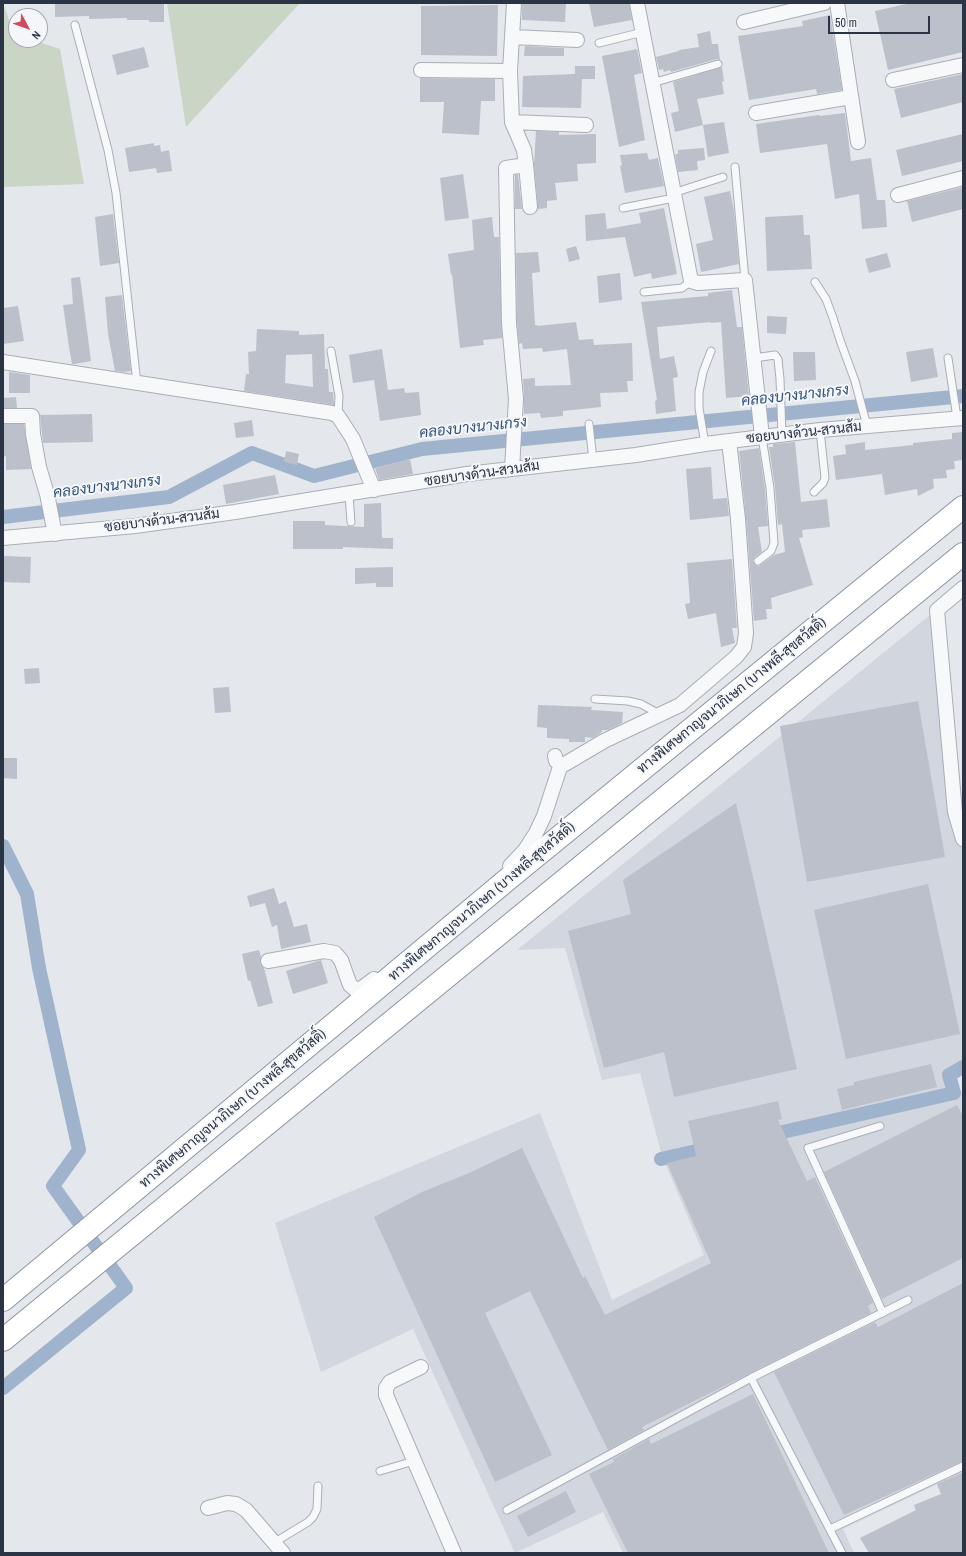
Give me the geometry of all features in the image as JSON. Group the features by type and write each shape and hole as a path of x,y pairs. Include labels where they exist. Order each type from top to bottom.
{"highway":[{"name":"ทางพิเศษกาญจนาภิเษก (บางพลี-สุขสวัสดิ์)","path":"3,1300 515,874 963,507"},
{"path":"3,1340 963,554"}],"street":[{"path":"514,3 510,71 512,122 524,150 530,207"},
{"path":"637,3 690,281 698,283 745,280 762,437"},
{"path":"744,22 824,3"},
{"path":"837,3 858,142"},
{"path":"513,37 577,40"},
{"path":"893,80 963,65"},
{"path":"421,70 510,71"},
{"path":"756,113 851,97"},
{"path":"512,122 586,125"},
{"path":"512,469 516,399 509,323 506,168 526,165"},
{"path":"898,195 963,178"},
{"path":"3,362 137,384 332,413 338,416 353,439 373,487"},
{"name":"ซอยบางด้วน-สวนส้ม","path":"3,538 54,528 135,526 349,494 373,487 512,469 592,454 705,439 729,441 762,437 782,429 820,430 866,421 959,415"},
{"path":"3,416 32,416 33,434 39,467 48,494 54,528"},
{"path":"268,961 324,951 334,953 341,960 350,985 356,990 362,988 516,861 536,833 544,816 558,760 570,762 604,741 680,705 736,657 744,647 746,633 738,518 729,441"},
{"path":"963,588 937,610 963,840"},
{"path":"420,1367 390,1382 386,1388 386,1395 454,1553"},
{"path":"208,1508 227,1503 236,1504 246,1510 279,1548"}],"lane":[{"path":"75,25 108,150 116,193 137,384"},
{"path":"599,43 643,32"},
{"path":"652,83 718,64"},
{"path":"735,166 745,280"},
{"path":"623,208 674,195 723,177"},
{"path":"644,292 682,288 690,281"},
{"path":"815,282 826,299 861,401 866,421"},
{"path":"331,351 339,396 338,416"},
{"path":"705,439 701,419 699,392 703,372 711,351"},
{"path":"754,358 777,356 782,408 782,429"},
{"path":"948,358 959,415"},
{"path":"590,426 592,454"},
{"path":"814,492 823,483 825,478 820,430"},
{"path":"758,561 771,551 774,543 770,488 762,437"},
{"path":"349,494 352,522"},
{"path":"595,699 628,701 641,704 661,715"},
{"path":"880,1126 808,1148 884,1313"},
{"path":"507,1510 751,1378 908,1300"},
{"path":"751,1378 842,1553"},
{"path":"380,1472 414,1461"},
{"path":"830,1529 963,1466"},
{"path":"279,1548 313,1517 317,1509 318,1486"}],"shaded area":[{"path":"930,615 963,826 963,1070 953,1077 963,1096 963,1472 843,1529 854,1553 623,1553 603,1512 515,1553 413,1329 321,1372 275,1223 540,1113 612,1300 704,1255 662,1156 640,1073 602,1080 565,948 517,950"}],"green space":[{"path":"3,3 8,17 8,48 48,48 48,45 60,49 84,184 3,187"},
{"path":"167,3 197,4 300,3 186,127"}],"building":[{"path":"55,3 164,3 164,22 127,20 127,18 89,19 89,16 55,17"},
{"path":"522,3 566,3 565,22 522,20"},
{"path":"589,3 629,3 632,20 594,27"},
{"path":"911,3 963,3 963,52 888,70 875,11"},
{"path":"498,5 497,56 421,55 421,6"},
{"path":"830,15 842,90 817,94 816,89 749,100 738,36 803,26 802,21"},
{"path":"710,31 712,44 718,44 720,60 717,59 671,72 670,70 664,72 663,69 659,70 656,57 679,50 699,47 697,34"},
{"path":"525,46 564,48 564,56 524,56"},
{"path":"144,47 149,67 117,75 112,55"},
{"path":"637,49 642,73 634,75 645,140 619,147 602,56"},
{"path":"575,66 595,66 595,79 582,79 581,108 522,107 523,76 575,74"},
{"path":"722,67 724,94 697,99 703,125 675,132 671,113 679,111 673,82"},
{"path":"963,74 963,102 901,118 894,89"},
{"path":"420,78 495,79 495,101 481,101 479,135 442,133 444,102 420,102"},
{"path":"845,113 851,161 871,158 877,200 885,200 887,227 862,229 859,194 835,199 827,144 760,153 756,124 819,115"},
{"path":"724,122 729,153 708,157 703,125"},
{"path":"536,131 559,132 559,135 596,134 596,163 577,164 578,181 555,183 557,200 547,201 547,208 538,209 534,164"},
{"path":"963,134 963,161 902,176 896,150"},
{"path":"154,143 154,146 160,145 161,152 169,150 172,171 157,173 156,168 129,172 125,148"},
{"path":"704,148 705,160 697,161 698,170 678,172 675,154 678,154 678,150"},
{"path":"647,153 649,160 658,158 664,186 625,193 620,166 622,165 620,155"},
{"path":"463,174 469,218 445,221 440,178"},
{"path":"515,175 518,175 522,209 515,209"},
{"path":"963,187 963,209 912,222 907,201"},
{"path":"730,191 734,211 739,264 701,272 696,244 713,240 704,197"},
{"path":"664,208 677,274 652,279 651,273 634,277 625,237 586,241 585,215 605,213 607,229 641,223 639,213"},
{"path":"113,214 119,263 100,266 95,217"},
{"path":"803,215 804,235 810,235 812,269 767,271 765,217"},
{"path":"492,217 494,237 499,237 502,338 483,340 484,345 460,348 452,274 451,275 448,254 474,250 472,220"},
{"path":"576,246 580,259 569,262 566,249"},
{"path":"538,252 540,272 532,273 535,325 576,322 579,340 593,339 594,345 632,343 633,381 627,381 628,392 600,393 601,407 563,411 563,416 541,418 540,413 524,414 523,379 535,378 535,386 571,385 567,349 543,352 542,348 523,349 522,343 519,344 517,323 516,253"},
{"path":"887,253 891,267 869,273 865,259"},
{"path":"620,273 622,300 599,303 597,276"},
{"path":"80,277 91,361 72,364 63,305 73,304 71,278"},
{"path":"732,290 737,327 742,327 749,396 726,398 721,322 657,327 660,359 674,356 678,377 673,378 676,411 656,414 655,401 657,400 641,302 708,296 708,293"},
{"path":"122,295 131,371 124,372 115,371 108,334 105,297"},
{"path":"18,306 24,341 3,344 3,308"},
{"path":"767,316 787,317 786,334 767,333"},
{"path":"257,329 299,331 299,335 324,334 325,369 328,369 329,392 333,392 334,405 244,391 246,374 249,374 248,352 256,351","holes":["312,354 313,387 285,383 286,355"]},
{"path":"933,348 938,377 911,382 906,352"},
{"path":"382,349 388,390 404,388 405,393 419,392 421,415 380,421 374,380 353,383 349,355"},
{"path":"793,352 815,352 816,380 794,381"},
{"path":"9,372 30,375 30,393 9,393"},
{"path":"16,397 17,408 3,408 3,398"},
{"path":"92,414 93,442 43,443 40,415"},
{"path":"252,420 254,436 236,438 234,423"},
{"path":"3,424 24,424 31,469 6,470 6,456 3,457"},
{"path":"963,432 963,460 954,461 955,469 946,470 947,478 933,479 934,488 918,496 917,489 885,495 882,474 836,480 833,456 846,454 845,445 865,442 865,450 913,445 913,443 952,439 952,433"},
{"path":"795,442 801,502 827,499 830,527 802,530 803,537 799,538 813,585 771,598 772,609 766,609 767,619 754,621 739,451 759,448 765,489 768,526 758,527 762,552 755,557 753,561 759,566 774,555 785,552 782,524 778,525 775,487 769,447 773,447 773,444"},
{"path":"286,451 299,454 297,465 284,462"},
{"path":"410,459 413,474 379,480 375,468"},
{"path":"711,467 713,499 727,498 729,516 690,520 686,469"},
{"path":"275,475 279,494 226,504 223,485"},
{"path":"381,503 382,538 393,538 393,549 343,547 343,549 293,549 293,521 325,521 325,525 364,527 364,504"},
{"path":"3,556 31,557 30,583 3,582"},
{"path":"732,559 737,628 732,628 735,643 721,647 716,613 688,619 685,604 690,603 687,563"},
{"path":"393,567 393,587 376,587 376,583 355,584 355,568"},
{"path":"39,668 40,683 25,684 24,669"},
{"path":"229,687 231,712 215,713 213,688"},
{"path":"918,701 945,857 807,882 780,726"},
{"path":"538,705 592,707 591,710 623,712 622,723 608,730 602,730 602,732 593,738 585,737 585,742 569,742 569,739 547,738 547,728 537,727"},
{"path":"3,758 17,758 17,779 3,778"},
{"path":"736,803 797,1069 674,1097 664,1052 604,1068 568,931 631,914 623,880"},
{"path":"928,884 960,1034 846,1059 814,910"},
{"path":"274,888 279,904 286,901 294,927 307,924 311,942 281,949 277,925 272,927 265,903 250,907 247,896"},
{"path":"259,950 261,957 260,963 264,968 273,1003 258,1007 250,980 248,981 242,954"},
{"path":"321,960 328,983 293,994 286,971"},
{"path":"931,1064 937,1087 842,1110 837,1089 854,1085 854,1082"},
{"path":"778,1101 782,1119 778,1120 807,1181 815,1177 873,1303 868,1306 871,1313 642,1427 644,1430 608,1450 530,1291 485,1313 552,1455 495,1482 374,1217 422,1192 469,1173 522,1148 583,1278 585,1276 605,1315 711,1263 667,1163 696,1156 688,1121"},
{"path":"957,1105 963,1116 963,1258 882,1299 824,1172"},
{"path":"963,1283 963,1461 844,1515 774,1372 875,1322 878,1327"},
{"path":"753,1394 829,1553 628,1553 589,1474 614,1462 613,1459 649,1439 651,1444"},
{"path":"963,1472 963,1553 869,1553 860,1538 916,1510 914,1505 941,1494 937,1484"},
{"path":"566,1491 576,1512 528,1537 517,1516"}],"waterway":[{"name":"คลองบางนางเกรง","path":"3,517 169,497 252,453 314,476 422,449 963,396"},
{"path":"3,846 27,894 39,968 79,1150 53,1186 126,1288 3,1388"},
{"path":"765,1136 954,1093 949,1075 963,1067"},
{"path":"661,1159 714,1147"}]}
